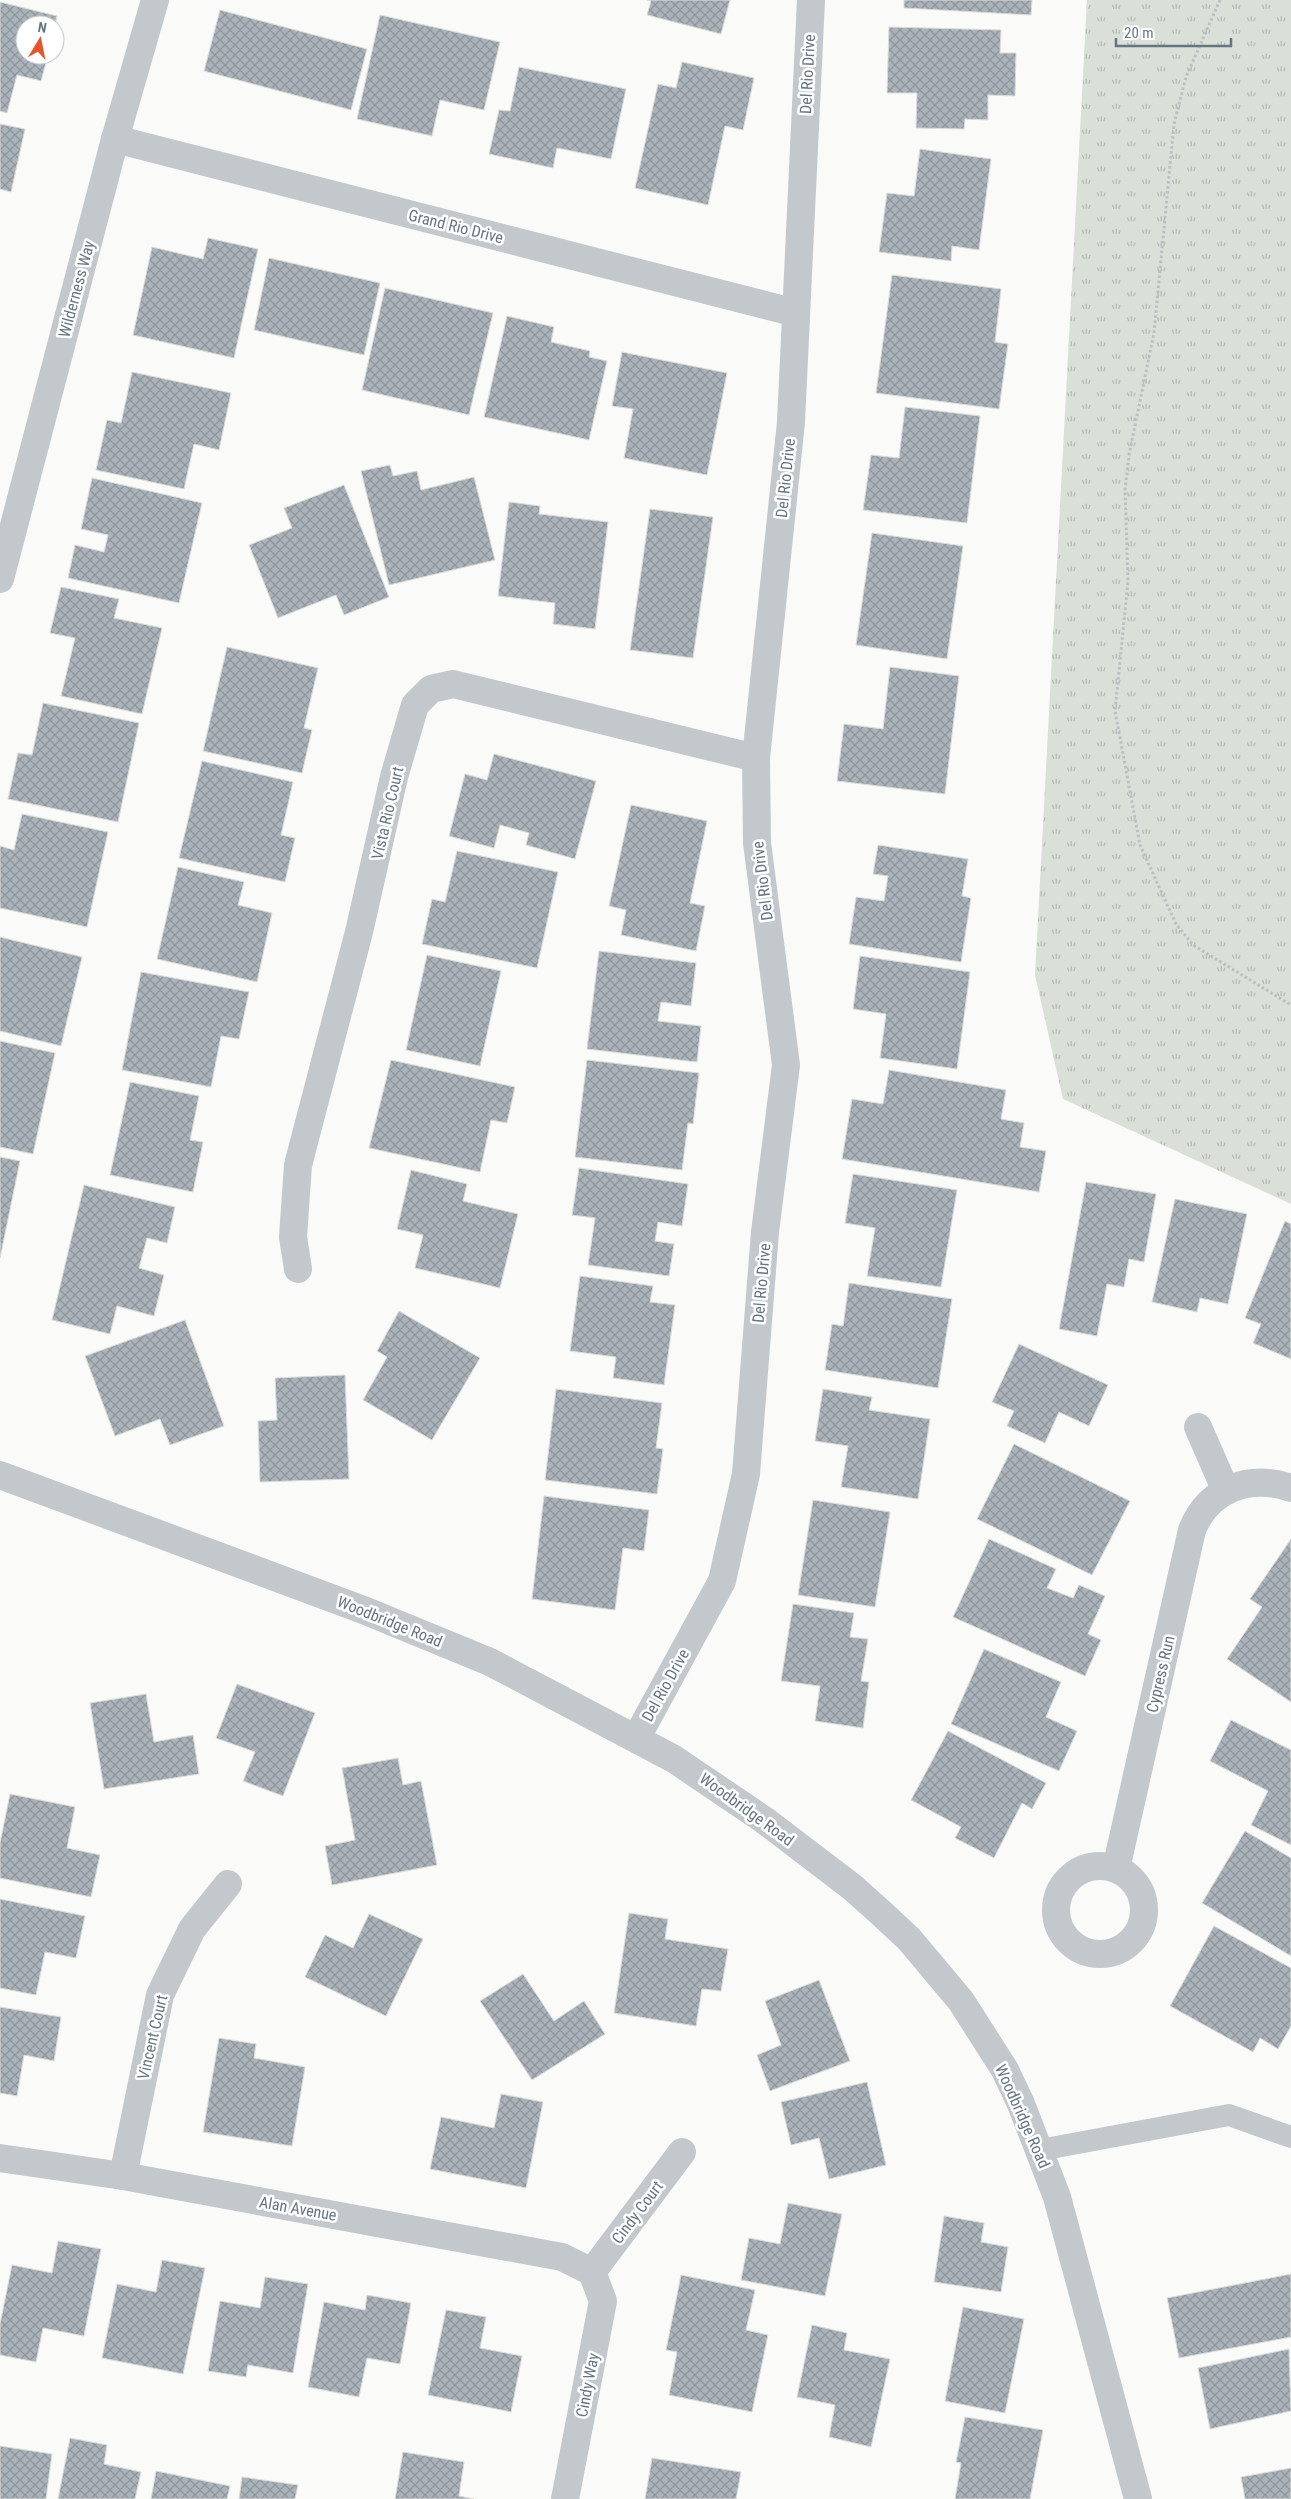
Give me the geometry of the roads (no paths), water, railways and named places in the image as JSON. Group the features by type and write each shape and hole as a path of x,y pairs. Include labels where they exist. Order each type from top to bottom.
{"street":[{"name":"Wilderness Way","path":"0,579 115,140 155,0"},
{"name":"Del Rio Drive","path":"637,1737 722,1581 746,1474 765,1232 786,1065 757,843 756,758 791,422 811,0"},
{"name":"Grand Rio Drive","path":"115,140 796,313"},
{"name":"Vista Rio Court","path":"298,1269 293,1237 298,1165 359,932 394,777 415,706 431,690 453,684 756,758"},
{"path":"1198,1427 1226,1491"},
{"name":"Woodbridge Road","path":"0,1475 418,1631 490,1662 637,1737 683,1764 764,1820 852,1887 909,1939 961,2001 1005,2070 1040,2150 1057,2197 1138,2499"},
{"name":"Cypress Run","path":"1116,1870 1192,1530 1198,1516 1226,1491 1242,1484 1263,1481 1291,1488"},
{"name":"Vincent Court","path":"123,2176 160,1995 192,1929 228,1884"},
{"name":"Cindy Court","path":"592,2272 682,2152"},
{"name":"Alan Avenue","path":"0,2158 123,2176 562,2257 592,2272"},
{"name":"Cindy Way","path":"565,2499 603,2300 592,2272"}],"lane":[{"path":"1040,2150 1229,2115 1291,2137"}]}
